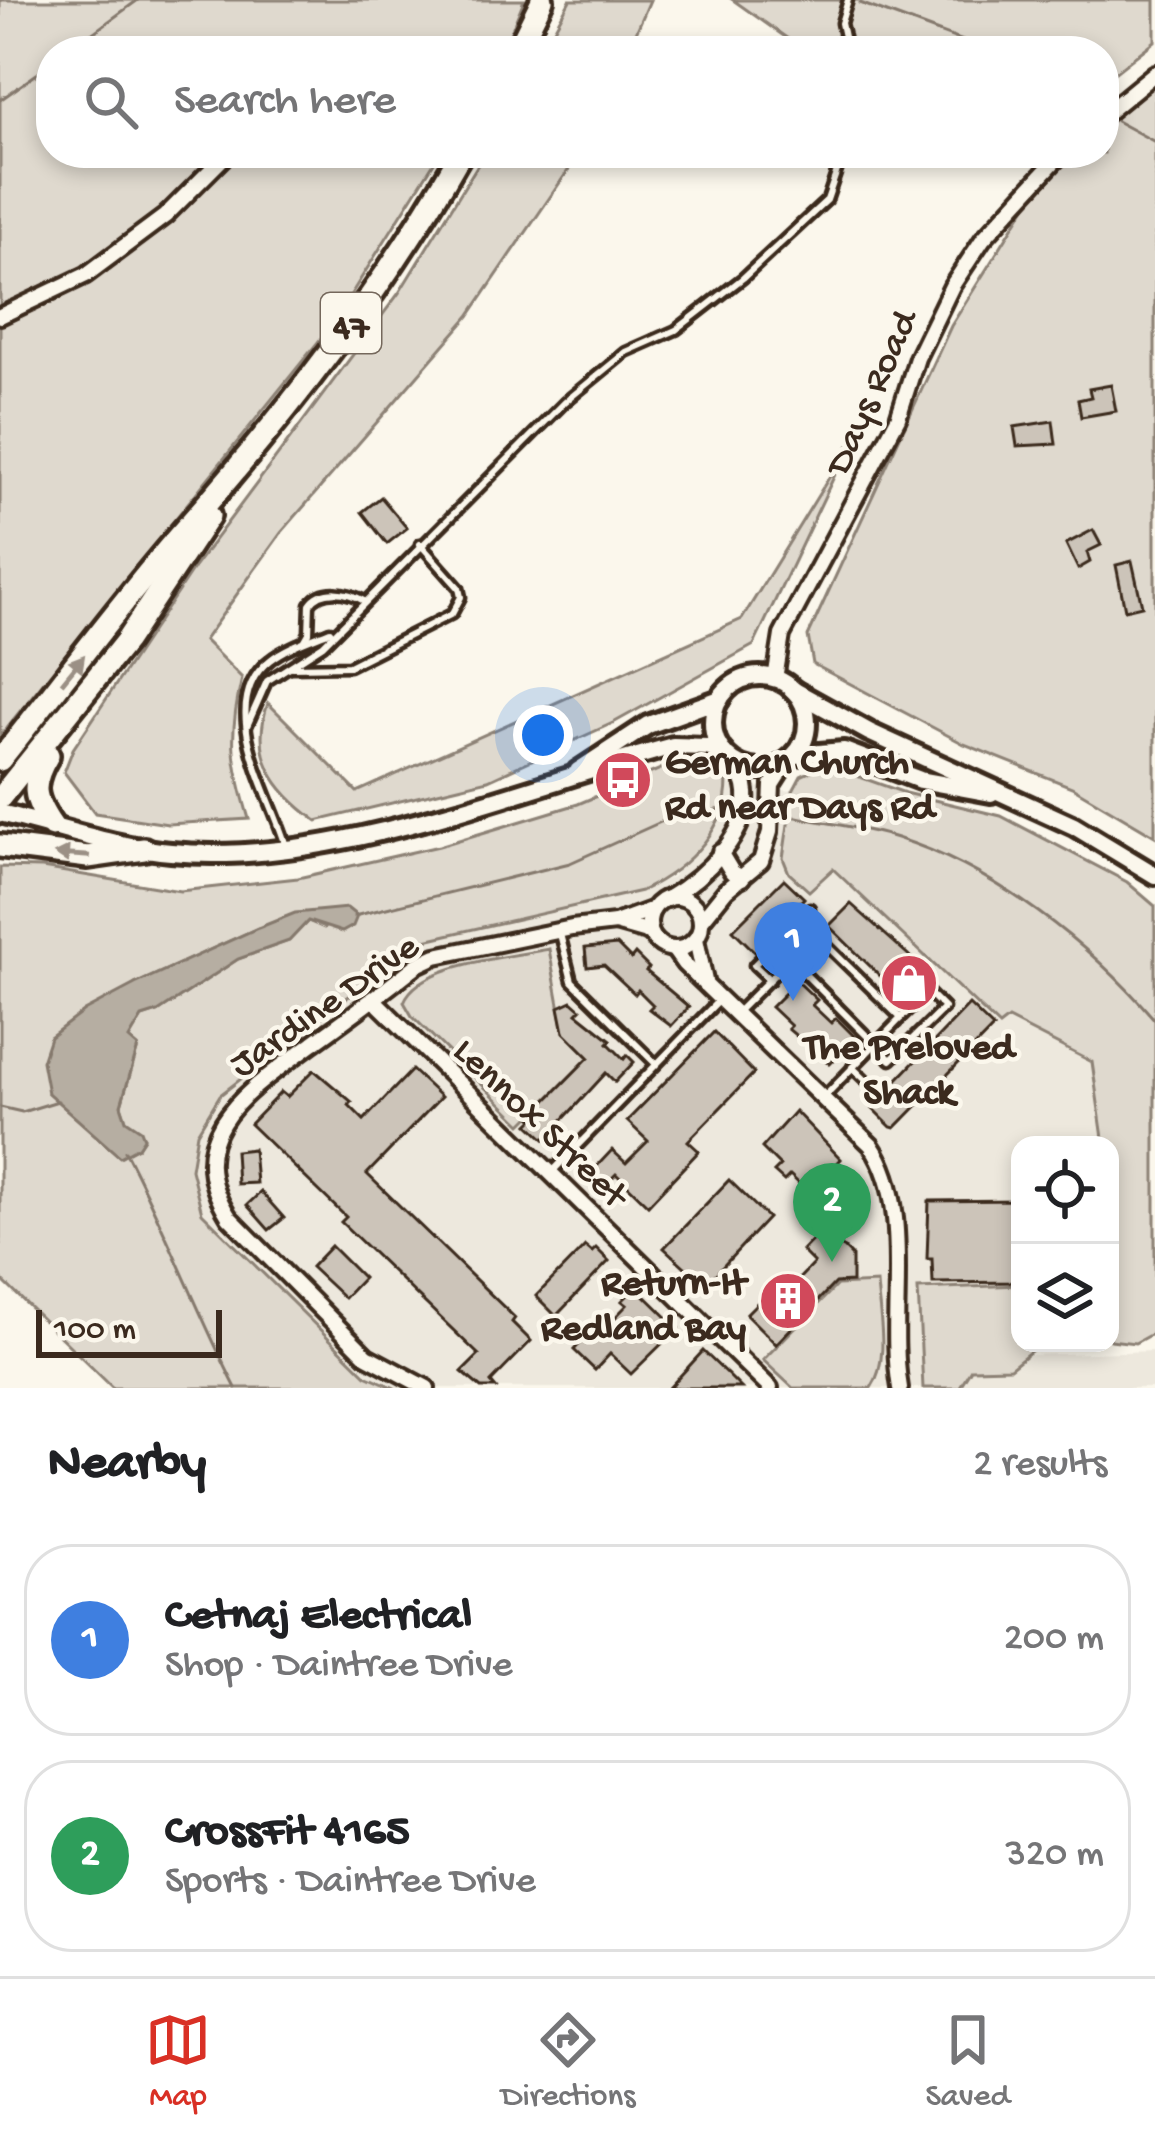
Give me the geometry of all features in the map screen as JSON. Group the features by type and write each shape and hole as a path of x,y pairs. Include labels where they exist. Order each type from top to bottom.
{"highway":[{"path":"524,36 542,0"},
{"name":"47","path":"0,760 183,531 227,484 363,307 451,168"},
{"name":"47","path":"0,798 126,641 194,543 227,484"},
{"path":"52,826 34,800 33,783 126,641"},
{"path":"0,845 88,857 144,849"}],"street":[{"path":"1119,103 1155,73"},
{"path":"0,316 86,275 165,215 213,168"},
{"name":"Days Road","path":"775,679 782,635 898,418 917,358 952,286 983,239 1048,168"},
{"path":"572,775 648,725 720,699 744,680 775,679 869,732 1090,834 1155,875"},
{"path":"705,984 696,939 701,921 726,890 761,861 768,844 772,785 803,743 806,715 793,690"},
{"path":"615,923 653,909 692,882 738,829 745,806 744,782 713,726 720,699"},
{"path":"0,813 144,849 225,854 287,850 373,833 673,746 707,747 758,770 790,759 844,751 920,779 1006,795"},
{"path":"720,852 732,872 742,878"},
{"path":"667,898 689,902 701,921"},
{"path":"650,933 653,909"},
{"path":"615,923 650,933 660,945 674,950 683,964 872,1145 886,1168 894,1198 895,1355 900,1388"},
{"name":"Jardine Drive","path":"427,1388 367,1356 229,1217 217,1198 211,1170 213,1144 230,1109 250,1090 417,965 436,956 615,923"},
{"path":"674,950 696,939"},
{"name":"Lennox Street","path":"373,999 770,1388"}],"lane":[{"path":"844,36 841,23 848,0"},
{"path":"247,727 262,688 317,650 565,402 626,352 676,330 743,278 826,200 838,168"},
{"path":"287,667 350,666 452,614 461,597 459,588 420,544"},
{"path":"303,643 309,633 310,604 319,594 333,592 364,601"},
{"path":"287,850 250,752 246,699 258,670 276,655 334,630"},
{"path":"770,980 754,965 810,908"},
{"path":"559,930 572,981 657,1064"},
{"path":"736,1014 815,934 901,1018"},
{"path":"790,959 876,1044 891,1060 944,1008 928,992 876,1044 852,1067 823,1098"},
{"path":"551,1173 720,999"},
{"path":"852,1067 878,1092"}],"shaded area":[{"path":"0,0 524,0 509,36 36,36 36,168 431,168 331,326 0,736"},
{"path":"570,0 650,0 634,36 550,36"},
{"path":"733,0 1155,0 1155,41 1119,69 1119,36 784,36"},
{"path":"1155,85 1155,836 1072,787 964,744 813,664 808,636 951,326 1028,203 1062,168 1119,168 1119,115"},
{"path":"476,168 570,168 469,316 281,533 204,640 242,678 234,749 249,819 168,824 95,813 64,772 73,749 195,566 399,293"},
{"path":"849,445 754,645 615,722 488,780 317,821 278,784 262,739 268,703 357,792 742,619"},
{"path":"684,759 717,763 726,769 727,790 715,827 675,871 641,891 421,941 220,1095 197,1133 191,1169 202,1213 366,1375 395,1388 113,1388 0,1278 0,867 42,868 180,891 298,878 439,846 578,804","holes":["347,908 324,928 308,921 289,941 238,959 158,1012 142,1017 128,1039 138,1047 121,1105 126,1120 144,1137 138,1147 119,1156 48,1093 135,984 258,928"]},
{"path":"816,769 840,770 905,793 1001,816 1127,882 1155,906 1155,1332 1135,1343 1119,1341 1119,1136 1103,1136 1092,1062 1008,1019 999,1026 833,869 809,891 789,873 783,858 793,791 801,776"},
{"path":"728,784 793,791 783,858 810,891 832,868 998,1026 1007,1019 1092,1062 1103,1136 1011,1136 1011,1285 918,1289 922,1388 395,1388 366,1375 202,1213 191,1169 197,1133 220,1095 421,941 641,891 672,877 718,822"},
{"path":"347,908 357,916 353,926 342,932 308,921 289,941 238,959 158,1012 142,1017 129,1039 138,1047 121,1105 126,1120 141,1130 144,1138 138,1147 120,1157 48,1093 42,1061 50,1037 84,1011 295,913"},
{"path":"549,949 564,1032 589,1057 522,1124 412,1016 404,1002 413,989 446,970"},
{"path":"877,1283 882,1351 871,1388 793,1388 763,1360 837,1285"},
{"path":"1011,1285 1011,1352 1030,1352 1010,1368 971,1369 959,1388 923,1388 918,1289"},
{"path":"1155,1351 1155,1388 935,1388 960,1357"}],"building":[{"path":"1111,385 1116,411 1081,417 1078,400 1091,397 1089,389"},
{"path":"1053,421 1056,444 1017,446 1014,427"},
{"path":"381,497 407,528 387,544 362,512"},
{"path":"1093,530 1101,545 1087,552 1090,562 1078,569 1066,544"},
{"path":"1132,561 1142,606 1125,610 1116,565"},
{"path":"784,879 804,898 755,952 733,930"},
{"path":"851,904 932,976 907,1002 829,926"},
{"path":"617,945 631,959 635,954 649,968 646,971 689,1007 671,1026 649,1009 653,1005 638,990 635,994 604,965 587,967 585,948"},
{"path":"797,981 817,1000 812,1005 831,1023 836,1018 856,1038 830,1064 788,1029 791,1026 771,1007"},
{"path":"572,1001 581,1009 577,1013 611,1040 608,1043 624,1059 627,1055 634,1062 615,1082 606,1073 545,1139 529,1124 534,1119 531,1116 589,1057 564,1032 559,1007"},
{"path":"969,1005 993,1028 891,1127 871,1107"},
{"path":"714,1032 754,1073 688,1141 699,1151 648,1205 616,1174 596,1189 585,1179 612,1150 626,1163 648,1141 627,1121"},
{"path":"314,1070 352,1102 349,1105 364,1120 412,1070 441,1097 367,1174 515,1318 512,1322 531,1341 491,1382 496,1388 481,1388 462,1372 479,1355 341,1222 346,1217 250,1124 281,1092 287,1097"},
{"path":"795,1111 841,1159 831,1170 835,1174 813,1197 790,1175 784,1181 774,1172 780,1166 762,1148"},
{"path":"253,1149 256,1183 237,1184 235,1151"},
{"path":"729,1180 768,1218 700,1291 683,1272 686,1268 664,1248"},
{"path":"261,1192 284,1218 269,1230 247,1205"},
{"path":"1011,1200 1011,1282 933,1283 932,1259 927,1259 929,1201"},
{"name":"Return-It Redland Bay","path":"824,1228 852,1256 852,1282 835,1283 776,1344 746,1314 783,1277 792,1286 814,1263 802,1251"},
{"path":"331,1246 363,1278 344,1298 311,1267"},
{"path":"585,1246 592,1252 596,1248 609,1261 556,1316 536,1296"},
{"path":"636,1287 678,1328 631,1374 610,1354 595,1370 574,1350 588,1335 593,1340 627,1305 622,1301"},
{"path":"703,1351 727,1374 741,1388 669,1388"}],"waterway":[{"path":"89,36 138,0"},
{"path":"860,3 949,36"},
{"path":"0,100 36,75"},
{"path":"1119,123 1155,142"},
{"path":"354,916 570,863 663,821 726,808"},
{"path":"787,815 897,838 969,869 1070,937 1155,1020"},
{"path":"0,1107 22,1112 58,1101"},
{"path":"125,1151 236,1388"}],"place":[{"name":"German Church Rd near Days Rd","path":"623,780"},
{"name":"The Preloved Shack","path":"909,983"},
{"name":"Cetnaj Electrical","path":"793,1001"},
{"name":"CrossFit 4165","path":"832,1262"},
{"name":"Return-It Redland Bay","path":"788,1301"}]}
